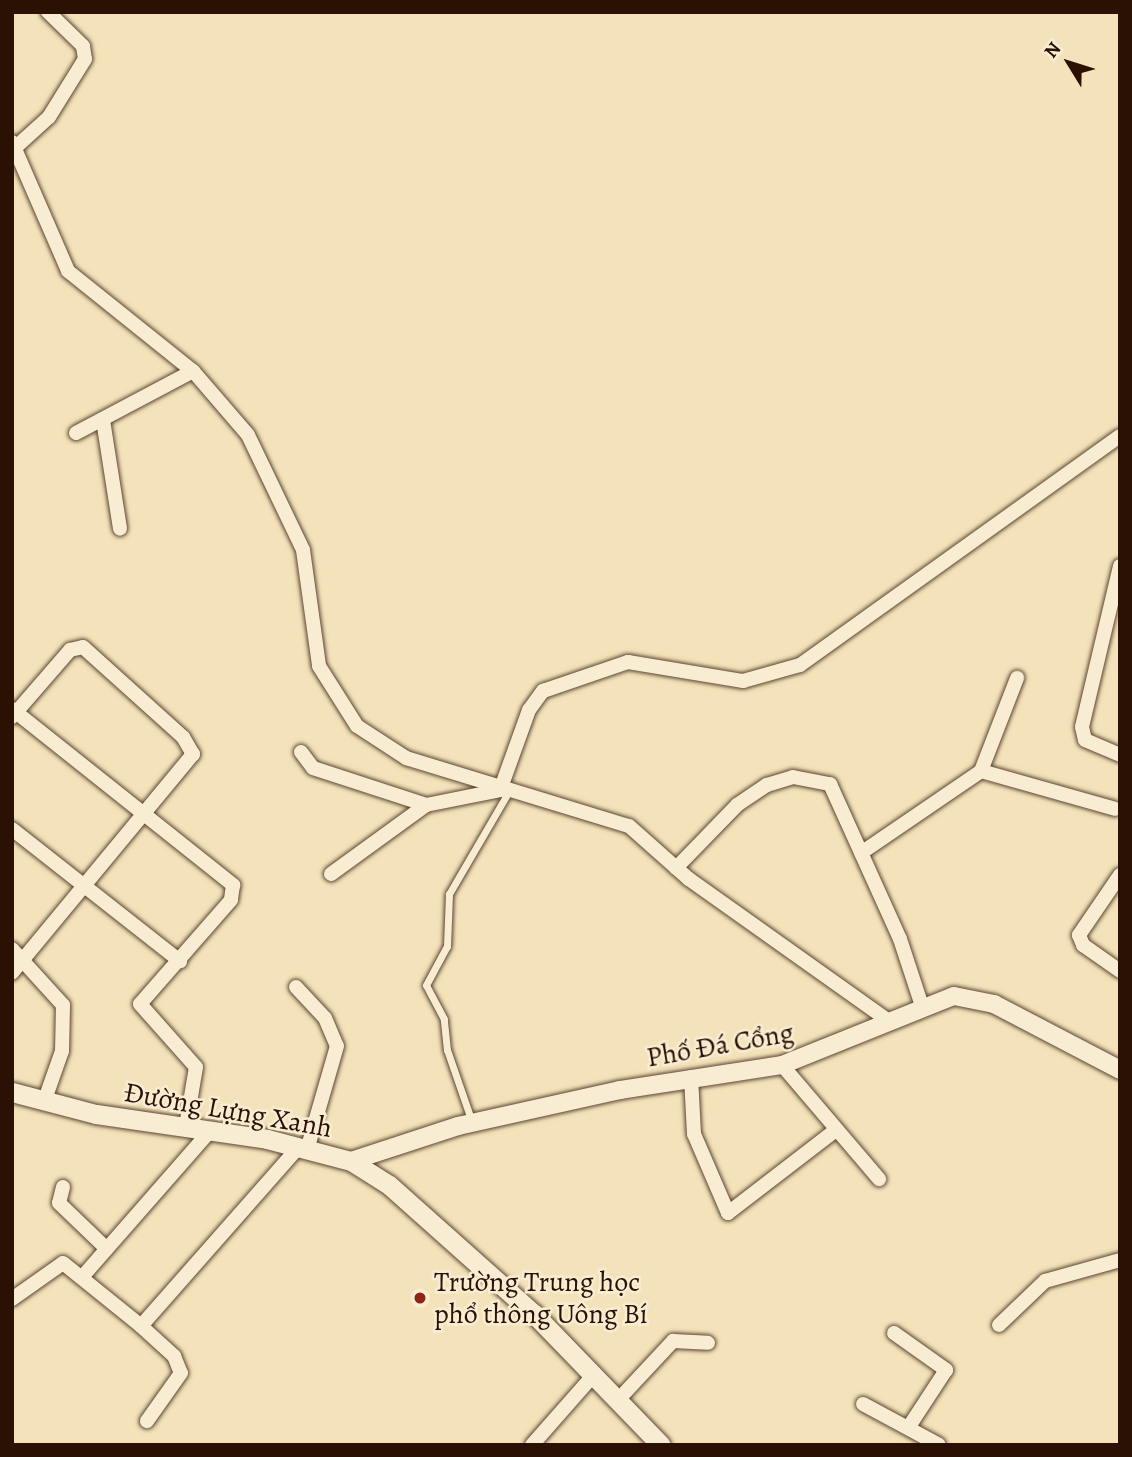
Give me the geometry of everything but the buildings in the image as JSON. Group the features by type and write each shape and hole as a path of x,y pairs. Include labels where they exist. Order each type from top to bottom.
{"main road":[{"name":"Đường Lựng Xanh","path":"12,1092 44,1102 211,1130 351,1161 389,1185 534,1314 592,1377 662,1445"}],"street":[{"path":"48,12 83,46 85,59 49,117 15,144 68,271 193,371 248,435 298,537 319,666 357,726 406,758 506,786 629,826 677,868 890,1022"},
{"path":"76,433 193,371"},
{"path":"103,420 120,529"},
{"path":"506,786 529,710 544,691 628,662 743,681 800,665 1120,436"},
{"path":"1120,566 1082,727 1085,740 1120,755"},
{"path":"12,973 86,888 144,817 193,754 183,737 89,651 70,650 13,713 144,817 233,885 230,900 180,961 140,1004 196,1067 186,1126"},
{"path":"861,853 981,771 1017,678"},
{"path":"301,752 313,768 426,805"},
{"path":"981,771 1115,809"},
{"path":"677,868 752,793 793,777 830,784 861,853 922,1006"},
{"path":"331,874 426,805 506,786"},
{"path":"12,829 180,961"},
{"path":"1120,875 1079,935 1083,945 1120,971"},
{"path":"12,949 24,959 63,1005 62,1051 44,1102"},
{"path":"141,1326 303,1149 338,1046 326,1018 296,987"},
{"name":"Phố Đá Cổng","path":"351,1161 473,1123 691,1077 782,1065 890,1022 922,1006 974,996 1120,1070"},
{"path":"782,1065 833,1132 879,1179"},
{"path":"691,1077 694,1135 728,1213 833,1132"},
{"path":"83,1276 211,1130"},
{"path":"64,1187 59,1203 107,1249"},
{"path":"999,1325 1038,1285 1120,1259"},
{"path":"12,1299 57,1264 83,1276 141,1326 174,1356 181,1373 147,1421"},
{"path":"894,1333 946,1370 908,1428"},
{"path":"618,1400 673,1341 708,1343"},
{"path":"531,1445 592,1377"},
{"path":"863,1404 939,1445"}],"lane":[{"path":"473,1123 447,1049 444,1019 426,985 447,946 449,894 506,786"}],"place":[{"name":"Trường Trung học phổ thông Uông Bí","path":"420,1298"}]}
